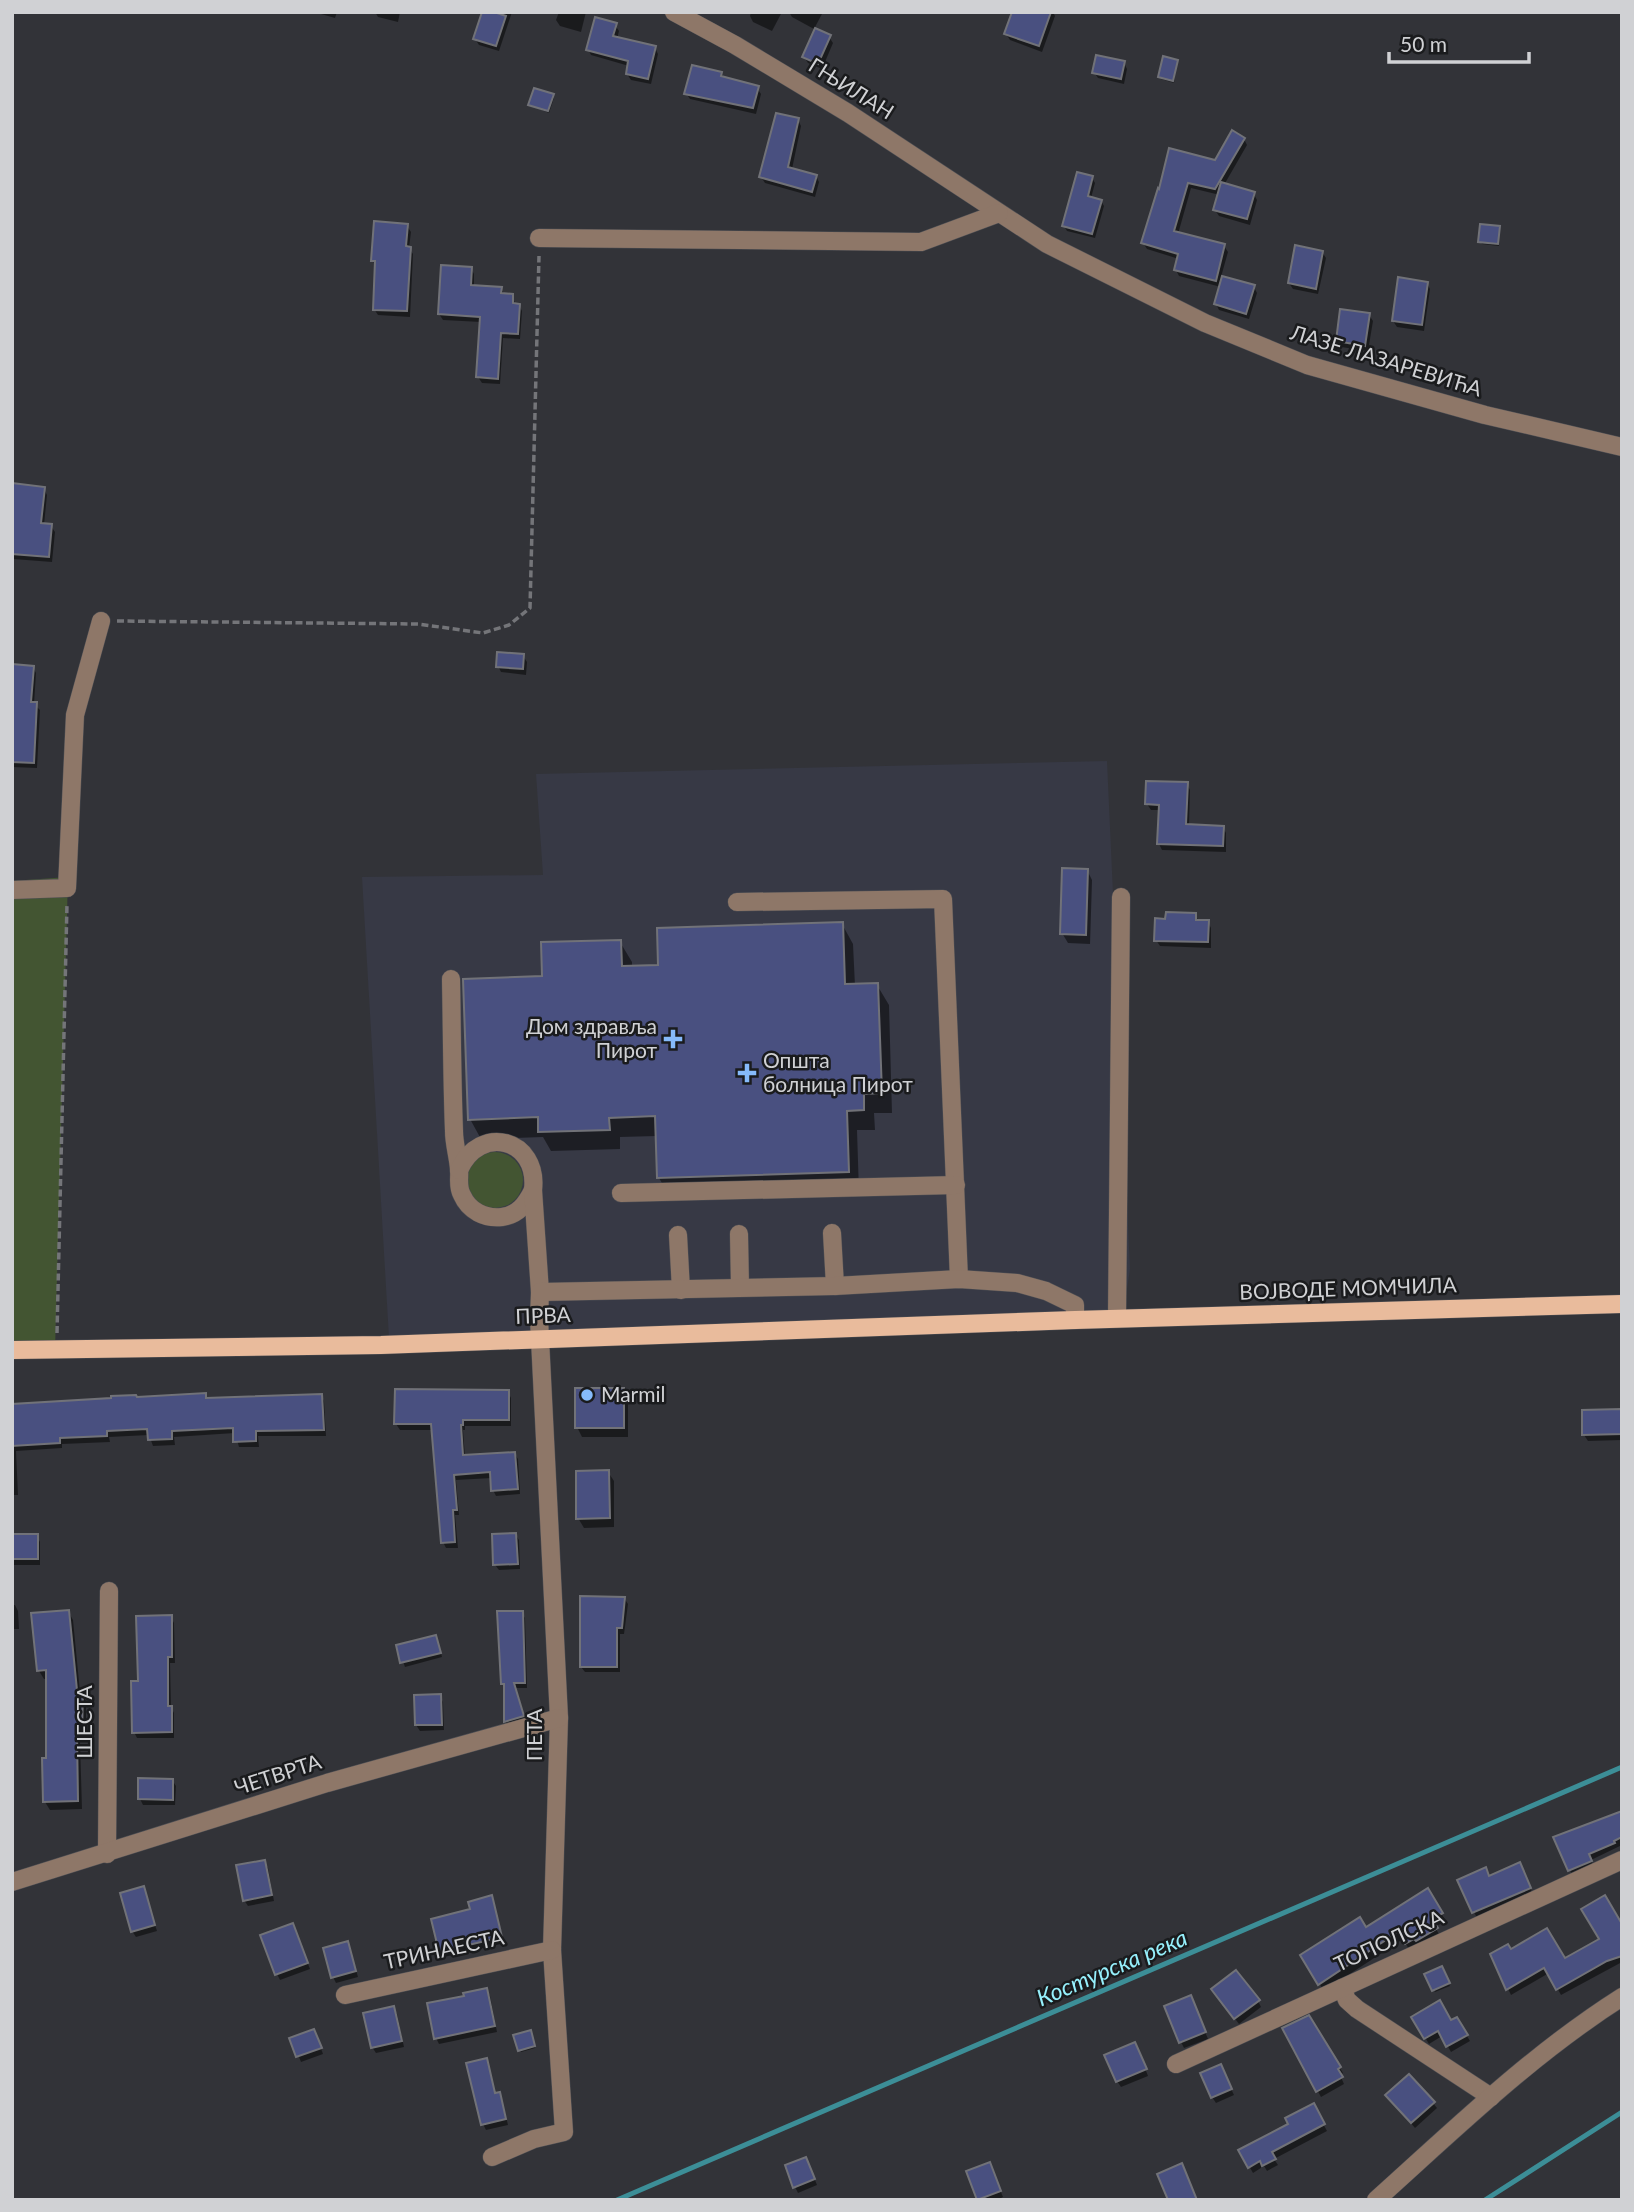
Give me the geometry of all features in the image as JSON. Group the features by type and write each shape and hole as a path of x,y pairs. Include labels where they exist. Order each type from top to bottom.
{"main road":[{"name":"ВОЈВОДЕ МОМЧИЛА","path":"1075,1320 1622,1304"},
{"name":"ПРВА","path":"12,1350 381,1345 1075,1320"}],"street":[{"name":"ГЊИЛАН","path":"674,12 848,113 999,213"},
{"path":"539,238 921,242 999,213"},
{"name":"ЛАЗЕ ЛАЗАРЕВИЋА","path":"999,213 1048,244 1205,323 1307,365 1485,415 1622,447"},
{"path":"12,890 68,888 75,715 101,621"},
{"path":"1117,1318 1121,897"},
{"path":"737,902 943,899 959,1279"},
{"path":"451,979 454,1132 458,1183 462,1196 469,1206 480,1214 506,1216 518,1211 533,1190 532,1167 526,1156 507,1143 483,1144 472,1150 459,1170"},
{"path":"621,1193 956,1185"},
{"name":"ПЕТА","path":"492,2157 534,2139 564,2132 552,1950 559,1718 533,1190"},
{"path":"832,1233 835,1286"},
{"path":"739,1234 740,1287"},
{"path":"678,1235 681,1290"},
{"path":"540,1292 835,1286 959,1279 1032,1286 1075,1305 1075,1320"},
{"name":"ШЕСТА","path":"107,1854 109,1591"},
{"name":"ЧЕТВРТА","path":"12,1882 327,1783 559,1718"},
{"name":"ТОПОЛСКА","path":"1177,2064 1622,1860"},
{"name":"ТРИНАЕСТА","path":"345,1995 552,1950"},
{"path":"1342,1988 1347,2000 1357,2009 1491,2096"},
{"path":"1376,2200 1491,2096 1577,2025 1622,1997"}],"path":[{"path":"101,621 418,624 483,633 509,625 530,608 539,238"},
{"path":"57,1348 68,888"}],"shaded area":[{"name":"Општа болница Пирот","path":"1107,761 1130,1269 1123,1316 389,1338 362,877 543,875 536,774"}],"green space":[{"path":"68,877 55,1351 12,1353 12,881"},
{"path":"495,1152 506,1154 515,1160 521,1169 521,1191 515,1200 506,1206 495,1208 484,1206 475,1200 469,1191 467,1180 469,1169 475,1160 484,1154"}],"building":[{"path":"482,12 506,16 496,46 473,39"},
{"path":"1012,12 1051,12 1039,46 1004,34"},
{"path":"595,17 617,23 613,36 656,46 648,79 626,74 628,61 586,50"},
{"path":"815,28 831,35 818,64 802,57"},
{"path":"1096,55 1125,61 1121,79 1092,73"},
{"path":"1163,56 1178,60 1173,81 1158,77"},
{"path":"692,65 722,72 721,76 759,86 753,108 684,94"},
{"path":"534,88 554,94 548,111 528,105"},
{"path":"776,113 799,118 788,167 817,175 812,192 759,177"},
{"path":"1232,130 1245,138 1215,189 1188,183 1174,231 1225,244 1216,281 1174,270 1178,254 1141,243 1169,148 1215,160"},
{"path":"1077,172 1093,176 1088,196 1102,200 1092,234 1062,226"},
{"path":"1221,182 1255,192 1247,219 1213,210"},
{"path":"374,221 408,224 406,246 411,247 407,311 373,310 375,261 371,261"},
{"path":"1480,224 1500,226 1498,244 1478,242"},
{"path":"1295,245 1323,251 1316,289 1288,283"},
{"path":"441,265 472,267 471,285 502,287 501,293 513,294 513,303 520,304 518,334 501,333 498,379 476,377 480,317 438,314"},
{"path":"1222,276 1255,285 1246,314 1214,304"},
{"path":"1398,277 1428,282 1422,325 1392,321"},
{"path":"1340,309 1370,313 1365,346 1336,341"},
{"path":"12,483 45,487 41,523 52,524 49,557 12,554"},
{"path":"497,652 524,654 523,669 496,667"},
{"path":"12,664 34,666 31,702 37,702 34,763 12,762"},
{"path":"1146,781 1188,782 1186,824 1224,826 1223,846 1157,844 1159,805 1145,804"},
{"path":"1062,868 1088,869 1086,935 1060,934"},
{"path":"1166,912 1196,913 1196,920 1209,920 1208,942 1154,941 1155,918 1165,919"},
{"name":"Дом здравља Пирот","path":"843,922 845,984 878,983 882,1093 864,1094 864,1110 847,1111 849,1172 657,1178 655,1116 609,1118 610,1130 538,1132 538,1117 468,1120 463,979 542,976 541,942 621,940 622,966 658,965 657,928"},
{"path":"575,1388 624,1388 624,1428 575,1428"},
{"path":"395,1389 509,1390 509,1420 463,1420 463,1455 515,1452 518,1489 491,1491 490,1472 454,1475 457,1510 453,1510 455,1542 441,1543 431,1424 394,1424"},
{"path":"206,1393 206,1398 322,1394 324,1430 256,1431 256,1441 233,1442 233,1428 172,1431 172,1439 148,1440 147,1429 107,1431 107,1436 60,1438 60,1443 12,1446 12,1404 111,1396"},
{"path":"1621,1409 1622,1434 1582,1435 1582,1410"},
{"path":"609,1470 610,1518 576,1519 576,1471"},
{"path":"516,1533 518,1564 493,1565 492,1534"},
{"path":"12,1534 38,1534 38,1559 12,1559"},
{"path":"580,1596 625,1597 622,1628 617,1628 617,1667 580,1667"},
{"path":"69,1610 77,1690 83,1690 82,1734 77,1734 78,1801 43,1802 46,1670 37,1671 31,1613"},
{"path":"497,1611 523,1611 525,1683 514,1683 524,1716 504,1722 504,1684 501,1684"},
{"path":"172,1615 172,1657 168,1657 168,1706 172,1706 172,1732 132,1733 131,1681 138,1681 136,1616"},
{"path":"436,1635 441,1653 400,1663 396,1645"},
{"path":"441,1694 442,1725 415,1725 414,1695"},
{"path":"138,1778 173,1779 173,1800 138,1799"},
{"path":"1622,1811 1622,1837 1614,1841 1615,1843 1589,1854 1592,1861 1568,1871 1553,1837"},
{"path":"265,1860 272,1895 243,1901 236,1865"},
{"path":"1520,1862 1531,1888 1472,1913 1457,1880 1486,1867 1489,1876"},
{"path":"144,1886 155,1925 131,1932 120,1893"},
{"path":"1428,1888 1443,1913 1432,1919 1438,1928 1405,1944 1398,1932 1318,1985 1300,1955 1360,1917 1366,1927"},
{"path":"492,1895 502,1937 439,1952 431,1919 470,1909 468,1902"},
{"path":"1605,1895 1622,1924 1622,1956 1607,1961 1556,1990 1544,1968 1506,1990 1490,1954 1508,1944 1511,1949 1547,1928 1565,1958 1599,1939 1581,1909"},
{"path":"293,1923 308,1963 275,1975 260,1935"},
{"path":"348,1941 356,1971 331,1978 323,1948"},
{"path":"1442,1966 1450,1983 1432,1991 1424,1974"},
{"path":"1236,1970 1260,2000 1234,2019 1211,1989"},
{"path":"487,1988 495,2026 434,2039 427,2003 464,1996 463,1993"},
{"path":"1191,1995 1206,2032 1179,2043 1164,2006"},
{"path":"1440,2000 1451,2020 1457,2017 1468,2035 1446,2047 1438,2031 1424,2039 1411,2017"},
{"path":"394,2006 402,2041 371,2048 363,2013"},
{"path":"1309,2015 1341,2067 1338,2069 1343,2077 1316,2092 1282,2028"},
{"path":"314,2029 322,2048 296,2057 289,2038"},
{"path":"531,2030 535,2046 518,2051 513,2035"},
{"path":"1135,2042 1147,2069 1116,2082 1104,2055"},
{"path":"487,2058 495,2093 500,2092 506,2119 481,2125 466,2063"},
{"path":"1221,2064 1232,2089 1211,2098 1200,2073"},
{"path":"1409,2074 1435,2102 1411,2123 1385,2095"},
{"path":"1314,2103 1325,2124 1272,2152 1276,2159 1262,2166 1260,2161 1248,2168 1238,2150 1288,2124 1285,2118"},
{"path":"806,2157 815,2179 793,2188 785,2165"},
{"path":"990,2162 1001,2191 977,2200 966,2171"},
{"path":"1182,2163 1197,2200 1168,2200 1157,2174"}],"waterway":[{"name":"Костурска река","path":"617,2200 1622,1767"},
{"path":"1485,2200 1622,2112"}],"place":[{"name":"Дом здравља Пирот","path":"673,1039"},
{"name":"Општа болница Пирот","path":"747,1073"},
{"name":"Marmil","path":"587,1395"}]}
